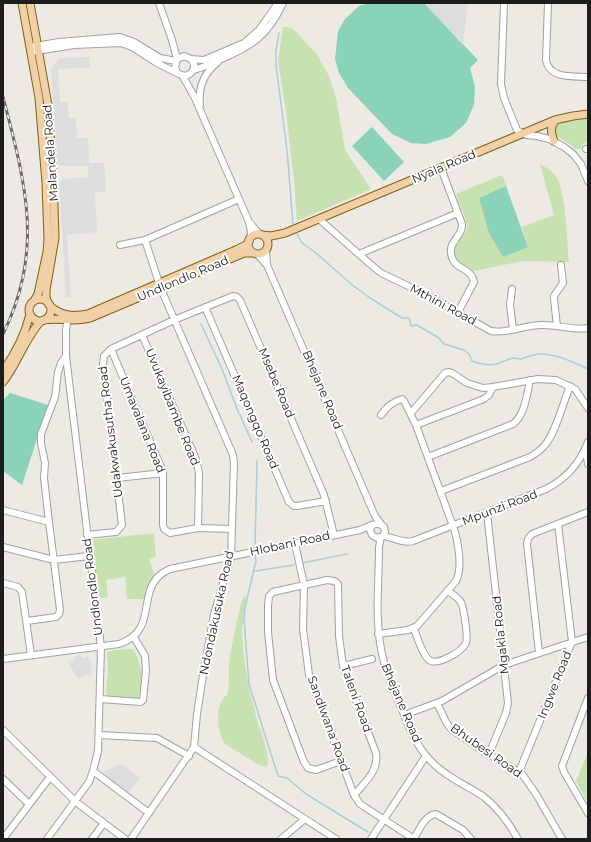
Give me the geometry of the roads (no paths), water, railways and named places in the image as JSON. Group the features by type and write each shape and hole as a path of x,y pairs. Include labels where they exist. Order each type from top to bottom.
{"main road":[{"name":"Malandela Road","path":"22,3 41,111 48,239 47,252 38,294 34,301"},
{"name":"Malandela Road","path":"30,3 48,110 55,205 55,238 46,290 46,297 49,304"},
{"name":"Nyala Road","path":"260,235 271,236 285,233 555,120 588,114"},
{"path":"554,141 551,130 552,124 555,120"},
{"name":"Nyala Road","path":"267,249 285,233"},
{"path":"260,235 267,240 267,249 261,254 255,254 248,247 249,241 253,236 260,235"},
{"name":"Undlondlo Road","path":"160,286 242,247 249,241"},
{"name":"Undlondlo Road","path":"42,320 52,318 68,318 88,314 244,253 255,254"},
{"path":"3,371 18,347 30,314 30,308 34,301 41,300 49,304 68,318"},
{"path":"3,382 33,330 50,314 49,304"},
{"path":"30,314 36,320 42,320"}],"street":[{"path":"159,3 172,40 176,60 175,67 194,96 249,222 251,232 249,241"},
{"path":"30,49 98,41 121,43 156,56 176,60 182,56 204,60 244,43 254,36 278,3"},
{"path":"140,49 165,67 180,74 188,75 193,71 249,46 268,28 283,3"},
{"path":"504,3 501,84 504,98 515,126 522,134 543,137 554,141 569,150 584,169 588,181"},
{"path":"548,3 546,60 548,67 558,74 588,77"},
{"path":"172,40 178,49 189,57 194,64 191,79 194,96"},
{"path":"156,56 167,56 174,48"},
{"path":"201,113 199,102 201,84 214,66 224,58"},
{"path":"441,168 462,228 452,245 451,255 455,265 470,274 474,282 458,312"},
{"path":"120,245 145,240 239,199"},
{"path":"359,254 458,213"},
{"name":"Mthini Road","path":"319,219 381,272 491,331 499,332 541,325 557,326 576,330 588,328"},
{"path":"249,222 260,235"},
{"name":"Ndondakusuka Road","path":"132,839 194,747 197,714 213,620 231,556 234,464 232,455 160,286 145,240"},
{"name":"Bhejane Road","path":"267,249 267,265 375,516 383,526"},
{"name":"Bhejane Road","path":"255,254 267,265"},
{"path":"557,326 554,296 563,283 561,265"},
{"path":"512,289 510,305 512,329"},
{"name":"Msebe Road","path":"174,320 233,296 240,300 326,501 334,535"},
{"name":"Maqongqo Road","path":"205,307 289,502 294,506 297,506 326,501"},
{"name":"Undlondlo Road","path":"47,839 76,802 89,782 98,751 99,735 101,647 68,380 66,330 68,318"},
{"name":"Udakwakusutha Road","path":"87,535 116,532 122,525 103,364 104,356 111,349 174,320"},
{"name":"Uvukayibambe Road","path":"142,335 196,459 199,473 198,528"},
{"name":"Umavalana Road","path":"111,349 163,473 164,529 170,533 198,528 232,529"},
{"path":"27,621 56,617 60,610 44,478 45,465 41,448 41,434 54,404 61,363 66,356"},
{"path":"411,413 445,373 448,372 467,383 483,388 530,380 550,379 570,386 575,390 588,408"},
{"path":"57,382 68,380"},
{"path":"428,458 514,424 522,413 530,380"},
{"path":"442,491 530,457 540,451 551,436 570,386"},
{"path":"416,425 484,398 489,395 493,387"},
{"path":"378,634 404,631 414,628 448,591 456,581 459,573 457,541 453,526 442,491 411,413 402,399 389,406 382,415"},
{"name":"Mpunzi Road","path":"378,536 392,537 408,543 487,513 554,485 569,473 584,453 588,442"},
{"path":"584,453 587,457 588,464"},
{"path":"117,478 163,473"},
{"path":"3,510 49,522"},
{"path":"539,653 527,542 532,534 588,512"},
{"name":"Mgakla Road","path":"487,513 508,703 506,713 489,754"},
{"name":"Bhejane Road","path":"375,516 370,530 378,536 379,547 377,608 378,634 385,668 410,731 426,756 442,772 489,802 507,821 518,839"},
{"name":"Ingwe Road","path":"519,772 572,642 558,524"},
{"path":"373,525 383,526 392,537"},
{"name":"Hlobani Road","path":"134,637 142,626 149,592 153,583 162,574 170,569 360,530 373,525"},
{"path":"360,530 378,536 383,526"},
{"name":"Sandlwana Road","path":"295,543 304,585 303,629 309,675 354,795 360,804 414,839"},
{"path":"3,547 54,560 89,556"},
{"name":"Taleni Road","path":"304,585 332,580 338,584 339,636 343,666 376,753 377,760 374,770 354,795"},
{"path":"3,584 18,587 21,590 27,621 31,655"},
{"path":"304,585 273,592 269,596 268,632 273,680 306,766 310,769 316,770 341,761"},
{"path":"414,628 424,654 433,662 443,660 464,647 467,639 463,606 459,600 448,591"},
{"path":"3,658 101,647 127,642 134,637 145,656 146,670 143,700 141,702 100,699"},
{"path":"404,715 437,703 504,665 588,637"},
{"path":"343,666 372,659"},
{"path":"588,698 562,766 588,813"},
{"name":"Bhubesi Road","path":"437,703 446,722 452,729 519,772 525,778 562,839"},
{"path":"3,730 76,802 125,839"},
{"path":"99,735 157,738 189,756"},
{"path":"194,747 336,839"},
{"path":"370,839 426,756"},
{"path":"93,771 150,813"},
{"path":"3,839 5,831 50,777"},
{"path":"3,779 29,804"},
{"path":"414,839 428,818 433,814 436,814 463,830 471,839"},
{"path":"281,839 305,819"},
{"path":"92,839 104,823"}],"waterway":[{"path":"279,33 276,50 276,66 287,150 293,224"},
{"path":"297,234 302,243 370,298 402,318 409,318 411,326 417,325 439,338 444,344 464,350 469,354 472,361 494,365 512,358 521,359 536,354 544,354 564,358 588,369"},
{"path":"201,324 222,369 239,414"},
{"path":"240,415 252,442"},
{"path":"255,548 257,461"},
{"path":"302,563 347,554"},
{"path":"255,555 256,561 245,607 244,619 249,684 278,776 287,778 306,794 368,832"},
{"path":"255,571 294,565"}],"railway":[{"path":"3,97 24,187 27,216 27,245 24,273 16,303 3,334"}]}
